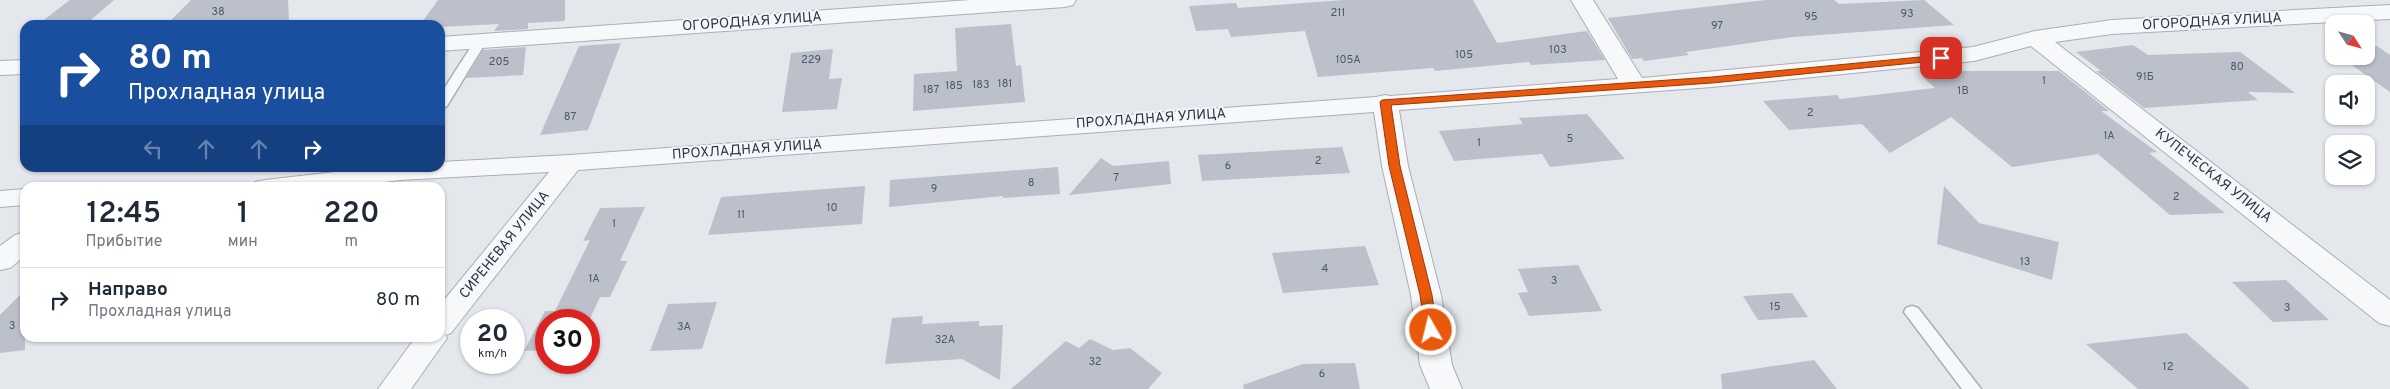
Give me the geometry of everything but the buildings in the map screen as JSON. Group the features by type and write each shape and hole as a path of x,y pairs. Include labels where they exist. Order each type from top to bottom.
{"street":[{"name":"ОГОРОДНАЯ УЛИЦА","path":"445,44 480,42 797,10 1065,0"},
{"path":"1582,0 1634,85"},
{"name":"ОГОРОДНАЯ УЛИЦА","path":"2035,38 2112,27 2390,12"},
{"name":"ПРОХЛАДНАЯ УЛИЦА","path":"445,168 570,163 1385,102 1712,80 1974,54 2035,38"},
{"name":"КУПЕЧЕСКАЯ УЛИЦА","path":"2035,38 2390,316"},
{"path":"0,68 20,67"},
{"path":"1385,102 1395,166 1426,295 1436,364 1446,389"},
{"name":"СИРЕНЕВАЯ УЛИЦА","path":"445,320 570,163"},
{"name":"ПРОХЛАДНАЯ УЛИЦА","path":"310,182 386,172"},
{"path":"0,199 20,197"},
{"path":"0,261 20,245"},
{"path":"394,389 428,342"}],"lane":[{"path":"445,98 480,42"},
{"path":"1912,312 1972,389"}],"route":[{"path":"1431,330 1426,295 1395,166 1385,102 1712,80 1941,58"}]}
